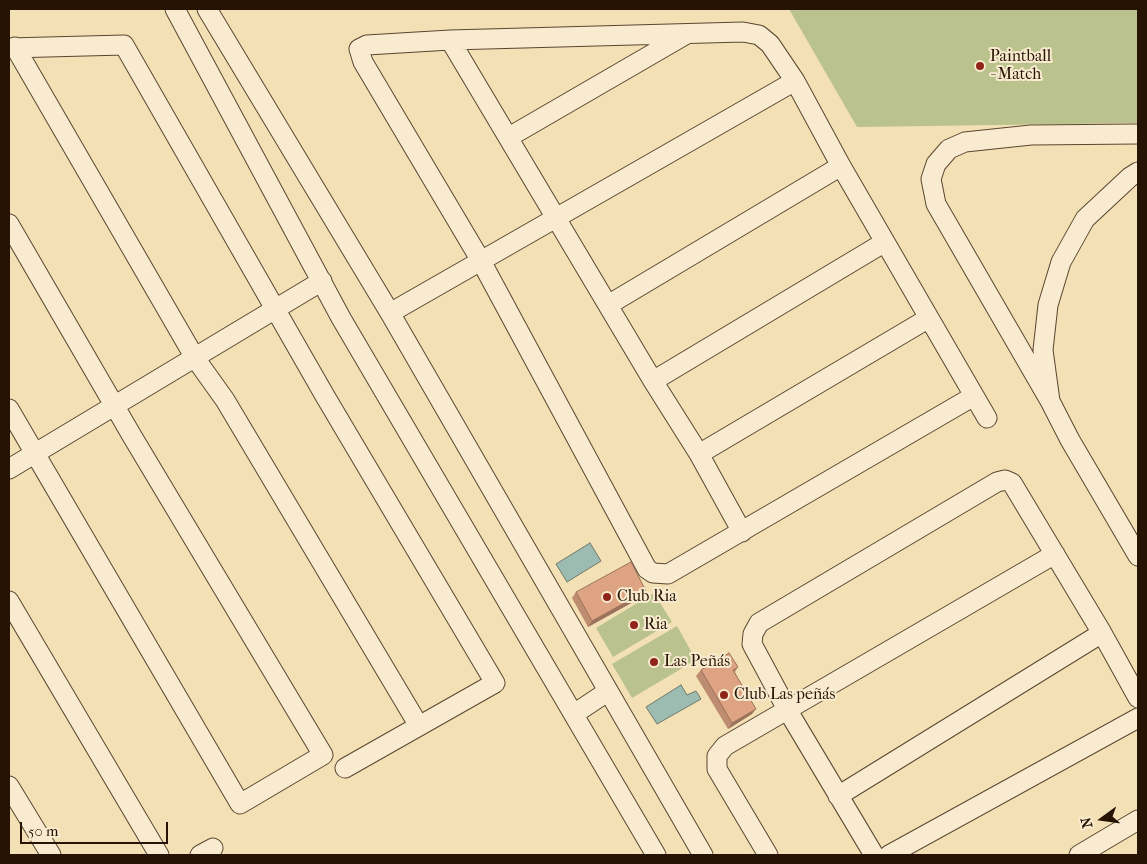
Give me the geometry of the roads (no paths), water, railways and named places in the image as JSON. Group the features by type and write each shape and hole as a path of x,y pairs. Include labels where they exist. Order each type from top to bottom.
{"street":[{"path":"175,9 322,282 656,855"},
{"path":"207,9 390,313 607,692 703,855"},
{"path":"974,396 668,574 661,575 647,569 481,261 363,62 359,51 367,45 450,40 743,32 759,35 770,44 795,81 841,166 987,418"},
{"path":"510,137 687,34"},
{"path":"450,40 510,137 653,381 699,454 742,532"},
{"path":"345,768 495,683 276,311 124,45 12,47 195,358 225,400 419,726"},
{"path":"390,313 558,219 795,81"},
{"path":"1138,134 1031,135 965,142 949,149 936,164 931,180 936,204 1138,556"},
{"path":"608,306 841,166"},
{"path":"1050,401 1043,350 1048,305 1061,262 1085,219 1130,177 1138,172"},
{"path":"9,224 323,755 240,804 9,410"},
{"path":"653,381 885,242"},
{"path":"9,469 322,282"},
{"path":"699,454 929,318"},
{"path":"874,855 788,711 752,644 753,634 759,623 997,482 1005,480 1012,483 1102,633 1138,698"},
{"path":"768,855 718,768 717,756 725,746 1055,554"},
{"path":"9,601 159,855"},
{"path":"838,796 1102,633"},
{"path":"574,714 607,692"},
{"path":"889,855 1138,718"},
{"path":"9,786 51,855"},
{"path":"1079,855 1138,820"}],"water":[{"path":"590,543 601,561 567,582 556,564"},
{"path":"681,685 687,695 696,691 701,699 657,724 646,707"}],"place":[{"name":"Paintball - Match","path":"980,66"},
{"name":"Club Ria","path":"607,597"},
{"name":"Ria","path":"634,625"},
{"name":"Las Peñás","path":"654,662"},
{"name":"Club Las peñás","path":"724,695"}]}
